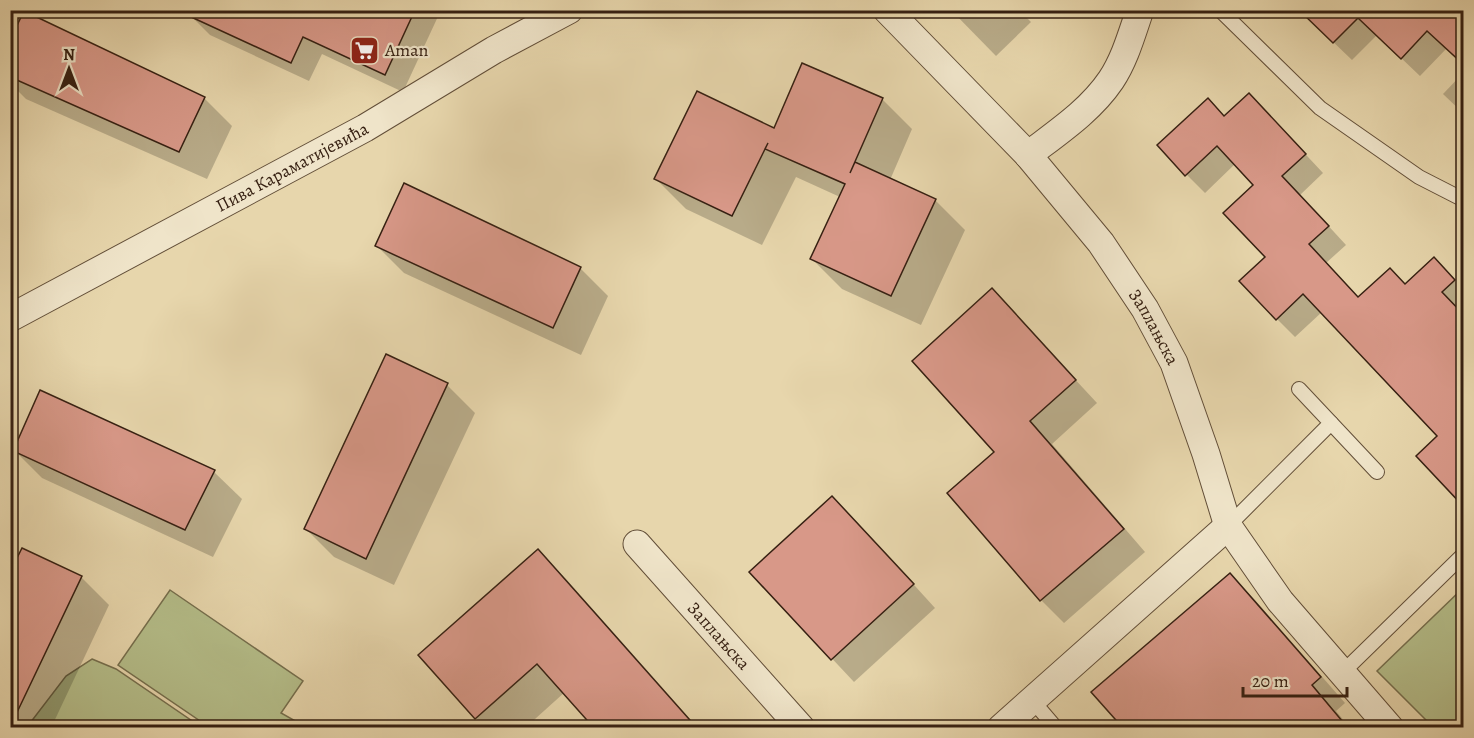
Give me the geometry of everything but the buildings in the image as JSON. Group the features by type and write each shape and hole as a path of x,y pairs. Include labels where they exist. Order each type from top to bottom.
{"street":[{"name":"Пива Караматијевића","path":"10,318 365,128 494,51 569,10"},
{"name":"Заплањска","path":"887,10 1028,155 1101,243 1145,309 1169,354 1193,416 1228,526 1280,601 1390,728"},
{"path":"1028,155 1068,125 1097,98 1112,78 1140,10"},
{"path":"1001,728 1228,526"},
{"name":"Заплањска","path":"637,544 801,728"}],"lane":[{"path":"1220,10 1320,108 1419,177 1464,200"},
{"path":"1299,389 1377,472"},
{"path":"1228,526 1331,423"},
{"path":"1342,673 1464,554"},
{"path":"1032,700 1056,728"}],"green space":[{"path":"1463,588 1463,715 1451,727 1433,727 1377,671"},
{"path":"170,590 303,681 281,713 306,727 209,727 118,665"},
{"path":"92,659 116,669 201,727 27,727 66,676"}],"place":[{"name":"Aman","path":"364,50"}]}
